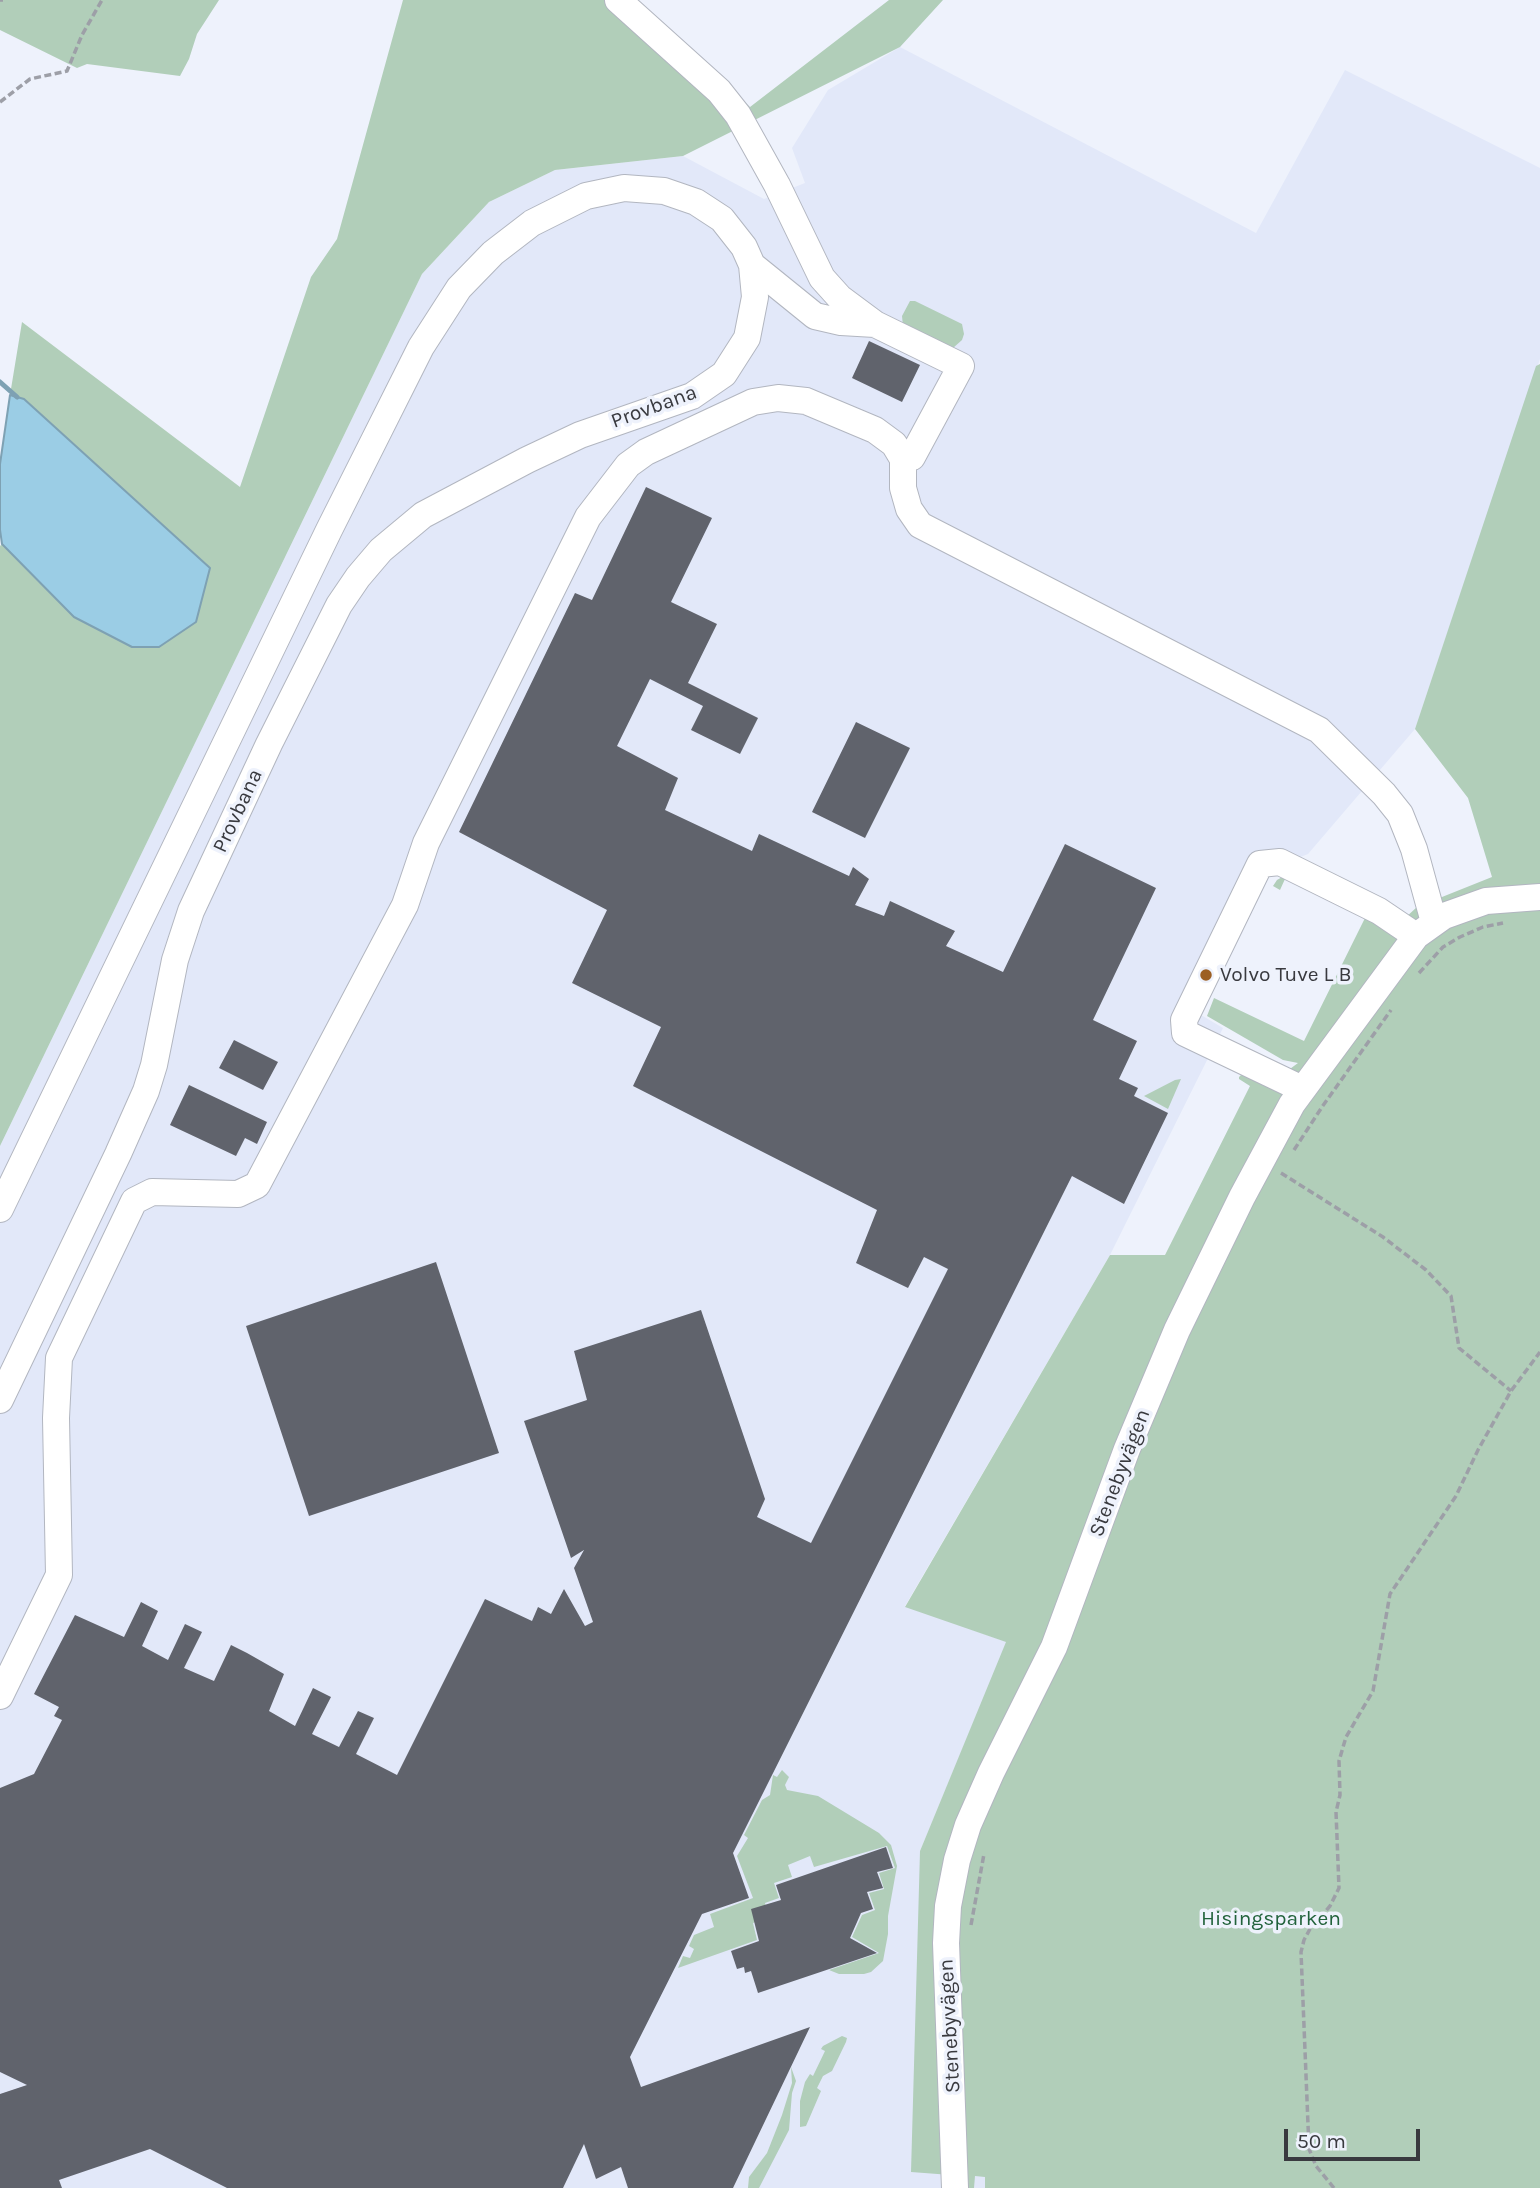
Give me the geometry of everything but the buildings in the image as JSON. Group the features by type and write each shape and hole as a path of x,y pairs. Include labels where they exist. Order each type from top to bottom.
{"street":[{"path":"618,0 719,91 738,115 777,186 822,278 840,298 875,324 961,366 912,457 903,459"},
{"name":"Provbana","path":"0,1209 366,457 421,347 459,288 493,253 532,223 586,196 624,188 664,191 703,206 733,230 752,265 755,297 751,327 734,361 709,387 692,396 580,435 453,498 403,530 381,550 352,586 318,645 191,911 175,960 146,1091 0,1400"},
{"path":"752,265 815,316 841,322 875,324"},
{"path":"0,1696 59,1575 56,1418 59,1358 134,1200 152,1192 239,1194 257,1185 405,905 426,843 588,517 628,465 646,452 753,402 778,398 806,401 875,430 894,444 903,459 903,488 909,509 920,525 1314,728 1384,794 1400,814 1414,849 1425,929 1379,911 1280,862 1260,864 1184,1020 1185,1033 1301,1089"},
{"name":"Stenebyvägen","path":"956,2188 946,1943 950,1892 962,1842 991,1773 1054,1647 1127,1449 1177,1330 1247,1188 1301,1089 1425,929 1455,911 1486,901 1540,897"}],"path":[{"path":"0,102 30,79 67,71 82,35 102,0"},
{"path":"1418,974 1443,947 1460,937 1483,928 1513,922"},
{"path":"1291,1156 1394,1005"},
{"path":"1275,1183 1286,1164"},
{"path":"1281,1173 1383,1237 1426,1270 1451,1296 1459,1348 1511,1391"},
{"path":"1334,2188 1316,2165 1309,2149 1301,1952 1304,1940 1330,1906 1339,1888 1336,1812 1340,1795 1339,1761 1346,1737 1373,1691 1390,1594 1456,1496 1511,1391 1540,1352"},
{"path":"970,1929 986,1848"}],"shaded area":[{"path":"900,47 1256,233 1345,70 1540,168 1540,359 1415,729 1308,854 1274,867 1201,1015 1223,1028 1110,1255 905,1606 1007,1642 920,1851 1138,2188 0,2188 0,1146 422,274 489,202 555,170 683,156 764,199 805,183 792,148 828,90"}],"green space":[{"path":"0,0 219,0 197,34 180,76 87,64 77,68 0,30"},
{"path":"403,0 638,0 750,107 889,0 943,0 900,47 683,156 555,170 489,202 422,274 0,1146 0,546 2,544 74,617 24,399 10,395 22,322 240,487 311,277 337,239"},
{"path":"910,301 962,324 962,340 953,348 903,326 902,316"},
{"name":"Hisingsparken","path":"1540,364 1540,2188 985,2188 985,2177 975,2176 974,2188 965,2188 964,2176 911,2172 920,1851 1006,1642 905,1607 1110,1255 1165,1255 1250,1086 1239,1077 1242,1074 1271,1083 1298,1063 1283,1060 1207,1016 1214,998 1304,1041 1365,918 1285,879 1280,890 1273,886 1277,880 1284,876 1392,930 1417,907 1492,877 1468,798 1415,729 1536,366"},
{"path":"1181,1079 1168,1109 1144,1096 1175,1080"},
{"path":"782,1770 789,1777 785,1785 787,1790 818,1796 879,1833 891,1845 897,1866 883,1961 871,1972 864,1974 839,1974 829,1970 879,1953 852,1937 862,1915 875,1910 869,1893 884,1889 879,1873 895,1868 887,1846 814,1867 810,1856 788,1865 792,1877 774,1883 779,1898 765,1903 768,1917 753,1923 757,1940 678,1968 683,1956 690,1958 694,1949 689,1946 694,1935 714,1927 710,1914 753,1898 737,1856 748,1838 744,1835 762,1800 770,1795 773,1775 777,1777"},
{"path":"842,2036 847,2038 846,2042 832,2071 823,2076 817,2088 821,2091 806,2126 800,2127 800,2101 805,2082 810,2074 813,2076 825,2051 821,2049 823,2046"},
{"path":"791,2067 796,2081 792,2093 789,2130 759,2188 748,2188 749,2177 767,2153 782,2115 792,2083"}],"water":[{"path":"10,395 24,399 210,568 196,622 159,647 132,647 74,617 2,544 0,464"}],"waterway":[{"path":"0,382 17,397"}],"place":[{"name":"Volvo Tuve L B","path":"1206,975"}]}
